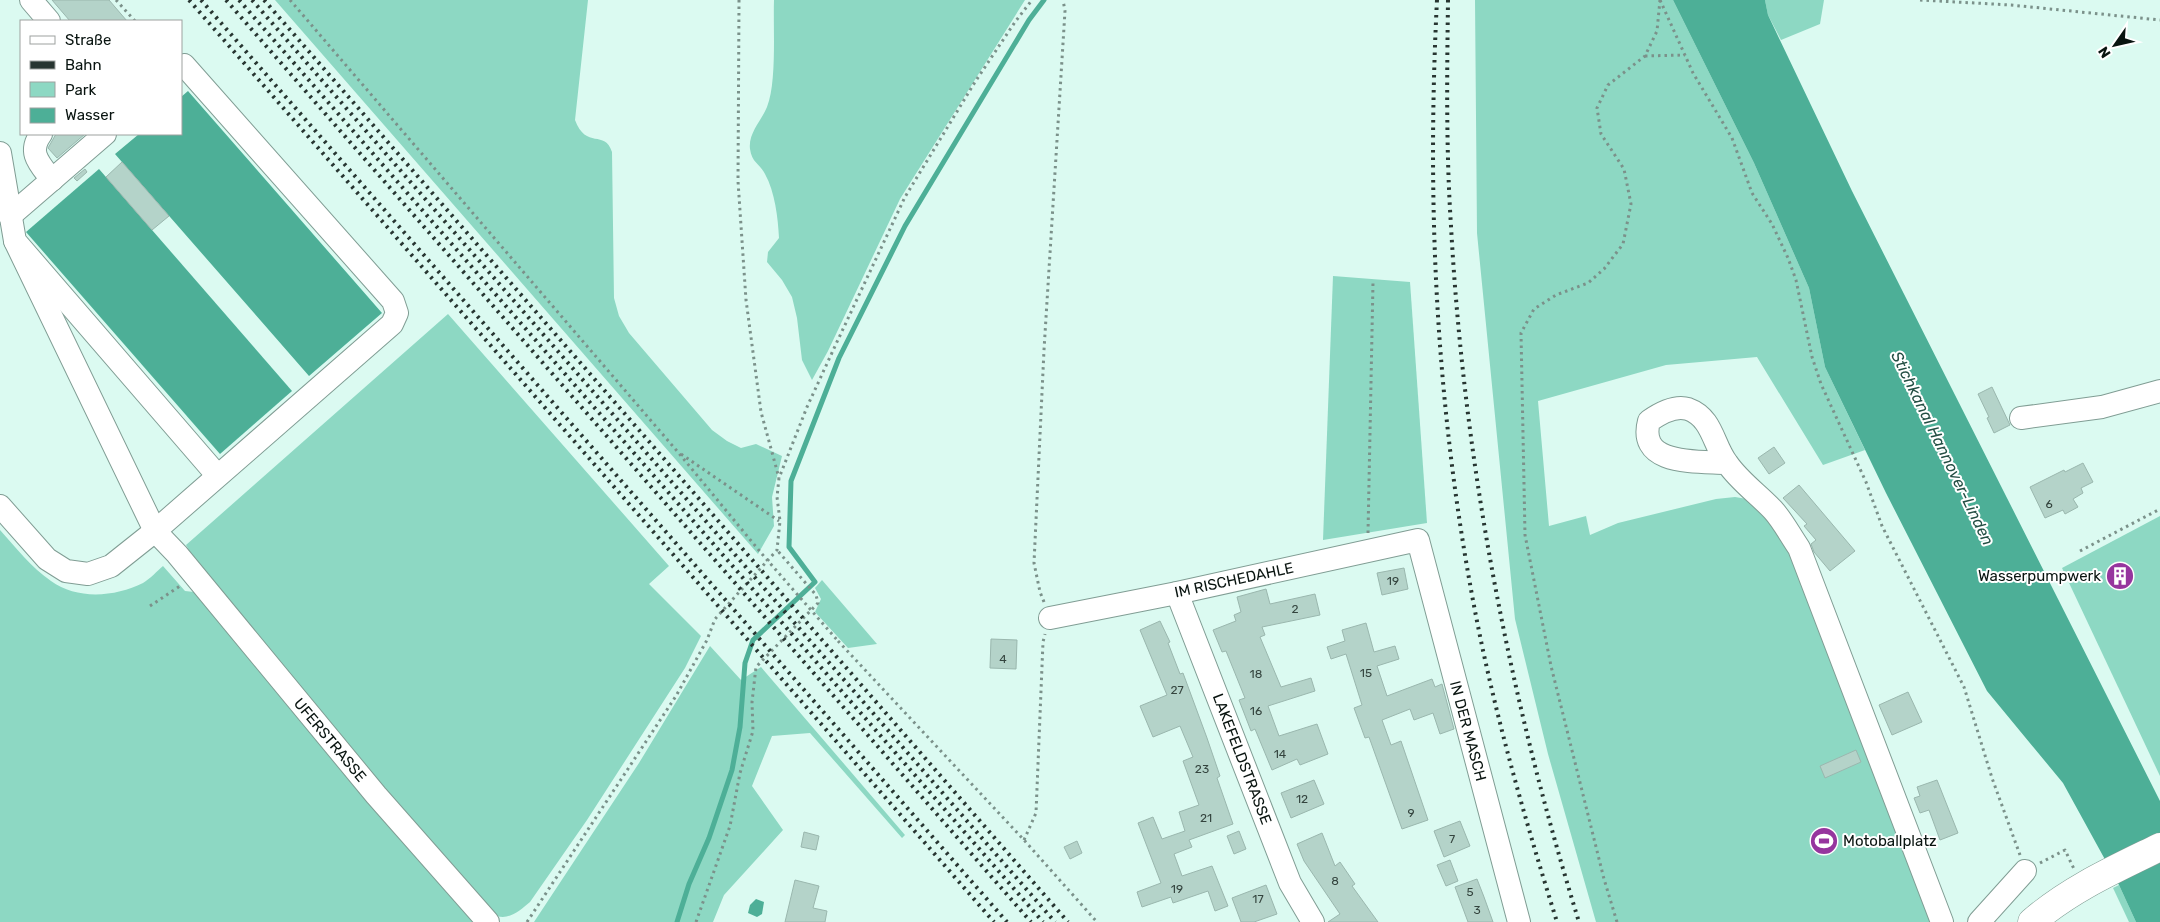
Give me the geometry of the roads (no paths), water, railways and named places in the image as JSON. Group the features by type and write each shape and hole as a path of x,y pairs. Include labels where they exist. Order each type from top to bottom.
{"main road":[{"path":"2032,922 2086,878 2160,847"}],"street":[{"path":"31,0 48,20"},
{"path":"0,506 47,559 66,571 88,574 111,566 155,531 392,324 397,314 393,301 184,65 182,67"},
{"path":"40,135 35,143 34,151 39,162 52,180"},
{"path":"10,216 104,135"},
{"name":"UFERSTRASSE","path":"0,153 15,241 155,531 196,577 376,795 488,922"},
{"path":"15,241 217,475"},
{"path":"2020,418 2102,407 2160,391"},
{"path":"1726,463 1774,512 1799,548 1942,922"},
{"name":"IM RISCHEDAHLE","path":"1050,618 1177,593 1418,540"},
{"name":"IN DER MASCH","path":"1418,540 1519,922"},
{"name":"LAKEFELDSTRASSE","path":"1177,593 1290,883 1313,922"},
{"path":"1979,922 2025,871"}],"water":[{"name":"Stichkanal Hannover-Linden","path":"1673,0 1765,0 1768,15 1852,191 2160,801 2160,922 2136,922 2119,885 2063,783 1987,691 1886,493 1825,367 1809,288 1754,163"},
{"path":"188,91 382,313 309,376 115,154 138,135 182,135 182,96"},
{"path":"99,169 292,391 220,454 26,232"},
{"path":"756,899 764,902 762,914 757,917 748,913 750,905"}],"waterway":[{"path":"677,922 689,884 709,838 732,770 740,727 745,663 753,640 815,582 789,547 791,481 839,358 905,226 1029,20 1044,0"}],"railway":[{"path":"189,0 994,922"},
{"path":"201,0 1007,922"},
{"path":"226,0 1031,922"},
{"path":"239,0 1043,922"},
{"path":"252,0 1055,922"},
{"path":"264,0 1068,922"},
{"path":"1437,0 1433,161 1434,242 1438,322 1454,481 1466,561 1497,712 1557,922"},
{"path":"1448,0 1449,198 1457,315 1479,491 1511,665 1531,751 1579,922"}],"place":[{"name":"Wasserpumpwerk","path":"2120,576"},
{"name":"Motoballplatz","path":"1824,841"}]}
